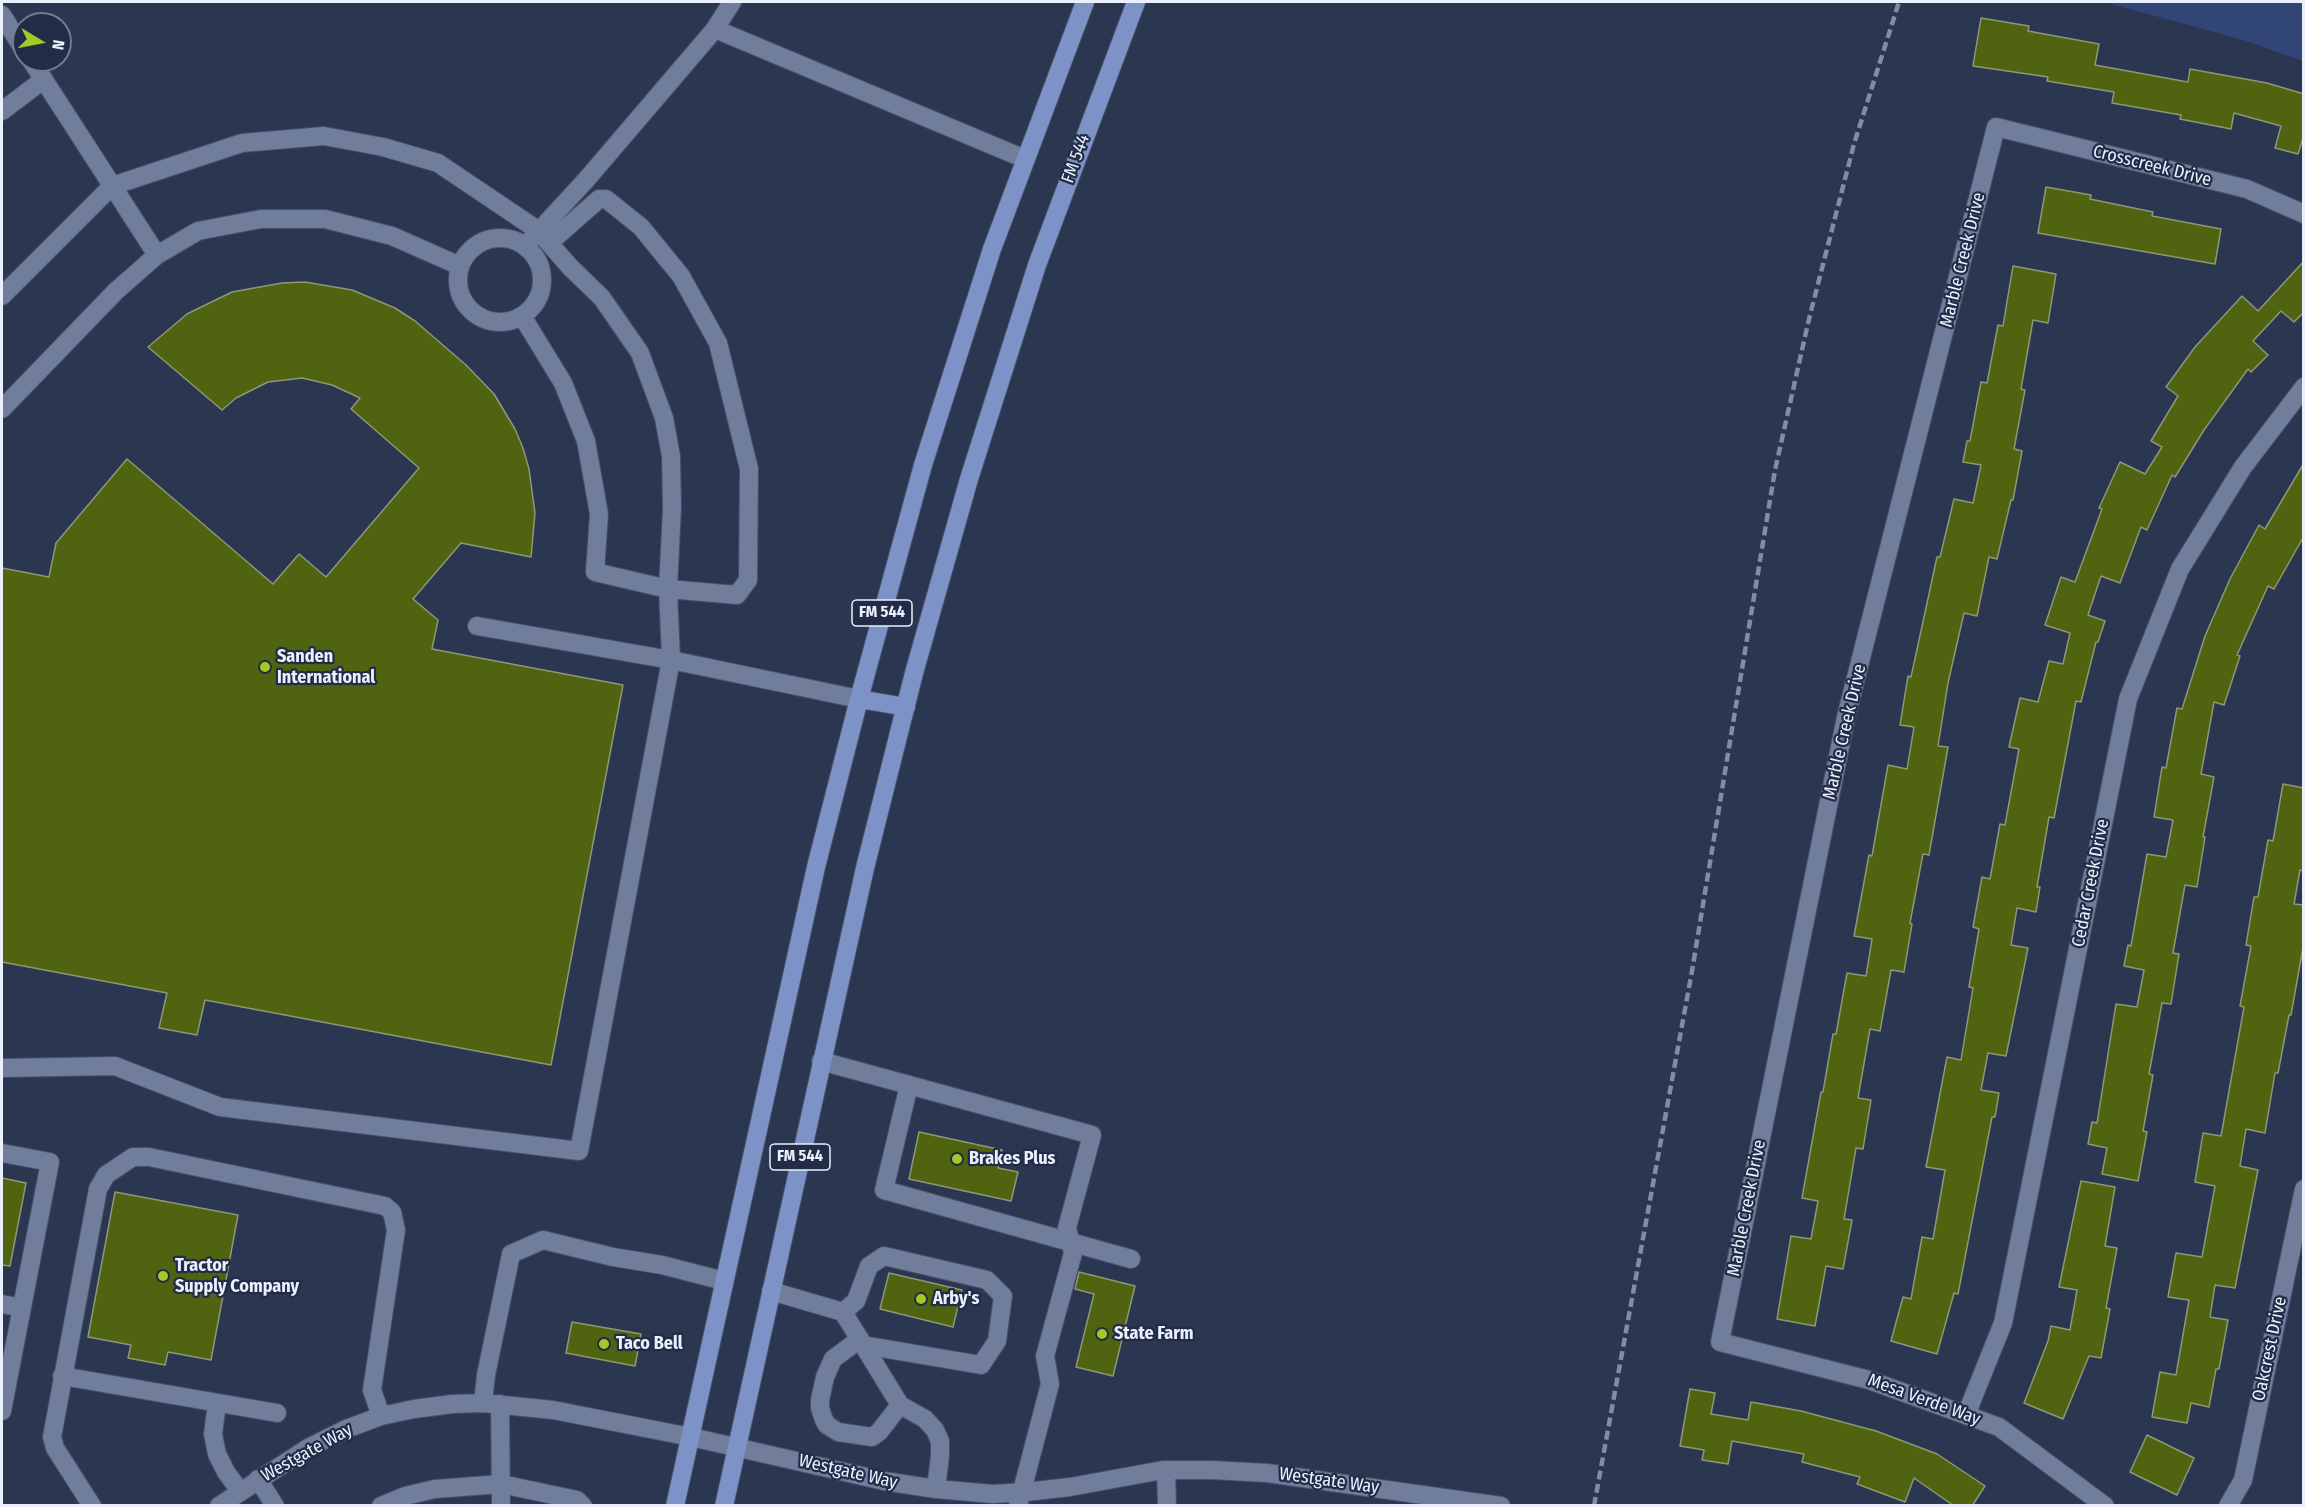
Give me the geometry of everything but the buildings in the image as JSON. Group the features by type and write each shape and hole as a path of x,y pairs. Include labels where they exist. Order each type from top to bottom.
{"main road":[{"name":"FM 544","path":"675,1506 816,867 859,699 923,465 992,249 1085,2"},
{"name":"FM 544","path":"724,1506 821,1061 865,868 906,707 969,479 1037,265 1136,2"},
{"path":"859,699 906,707"}],"street":[{"path":"544,237 586,180 715,29 732,2"},
{"path":"2,15 12,31"},
{"path":"715,29 1025,159"},
{"path":"38,72 157,255"},
{"path":"2,111 44,80"},
{"name":"Crosscreek Drive","path":"1996,127 2247,189 2304,214"},
{"name":"Marble Creek Drive","path":"1720,1342 1846,717 1996,127"},
{"path":"2,296 112,186 242,143 324,136 382,147 438,163 544,237 602,298 640,353 664,418 671,466 672,508 668,589 671,660 579,1151 220,1107 115,1066 2,1068"},
{"path":"522,316 563,383 586,441 599,514 595,572 668,589 737,595 748,580 749,469 718,343 681,276 641,226 606,199 598,199 544,237 525,246"},
{"path":"2,409 116,291 157,255 198,231 261,219 325,219 392,236 460,266"},
{"path":"493,237 504,237 525,246 534,254 542,276 542,288 531,309 510,321 497,322 484,319 474,313 459,292 458,279 460,266 473,247 493,237"},
{"name":"Cedar Creek Drive","path":"1966,1415 2003,1323 2128,699 2180,569 2243,467 2304,387"},
{"path":"477,626 671,660 859,699"},
{"path":"821,1061 1092,1136 1068,1228 1073,1253 1045,1356 1050,1384 1020,1499"},
{"path":"909,1086 884,1190 1131,1259"},
{"path":"2,1153 50,1162 2,1411"},
{"path":"92,1506 55,1448 52,1437 98,1189 106,1175 133,1157 149,1156 385,1206 392,1212 396,1230 372,1390 381,1416"},
{"name":"Oakcrest Drive","path":"2228,1506 2243,1480 2304,1189"},
{"path":"501,1506 501,1484 492,1404 486,1375 511,1254 543,1240 724,1281"},
{"path":"843,1312 856,1300 869,1266 884,1256 987,1280 1003,1296 997,1341 981,1365 861,1342 833,1359 825,1377 820,1400 820,1408 827,1425 838,1432 865,1438 872,1437 879,1432 900,1405"},
{"path":"771,1291 843,1312 900,1405 925,1419 935,1430 940,1441 936,1490"},
{"path":"2,1304 22,1308"},
{"name":"Mesa Verde Way","path":"1720,1342 1869,1380 1999,1427 2105,1506"},
{"path":"62,1376 277,1413"},
{"path":"217,1403 213,1434 217,1454 226,1472 240,1491"},
{"name":"Westgate Way","path":"219,1506 308,1448 346,1429 381,1416 452,1404 492,1404 552,1410 691,1437 884,1481 936,1490 993,1494 1020,1499 1070,1487 1166,1470 1212,1470 1268,1473 1502,1506"},
{"path":"1166,1470 1167,1506"},
{"path":"258,1479 274,1506"},
{"path":"381,1506 405,1496 435,1489 501,1484 577,1500 583,1506"}],"shaded area":[{"path":"2104,2 2303,2 2303,61 2243,40"}],"railway":[{"path":"1594,1506 1692,971 1775,470 1809,319 1854,144 1899,2"}],"place":[{"name":"Sanden International","path":"265,667"},
{"name":"Brakes Plus","path":"957,1159"},
{"name":"Tractor Supply Company","path":"163,1276"},
{"name":"Arby's","path":"921,1299"},
{"name":"State Farm","path":"1102,1334"},
{"name":"Taco Bell","path":"604,1344"}]}
